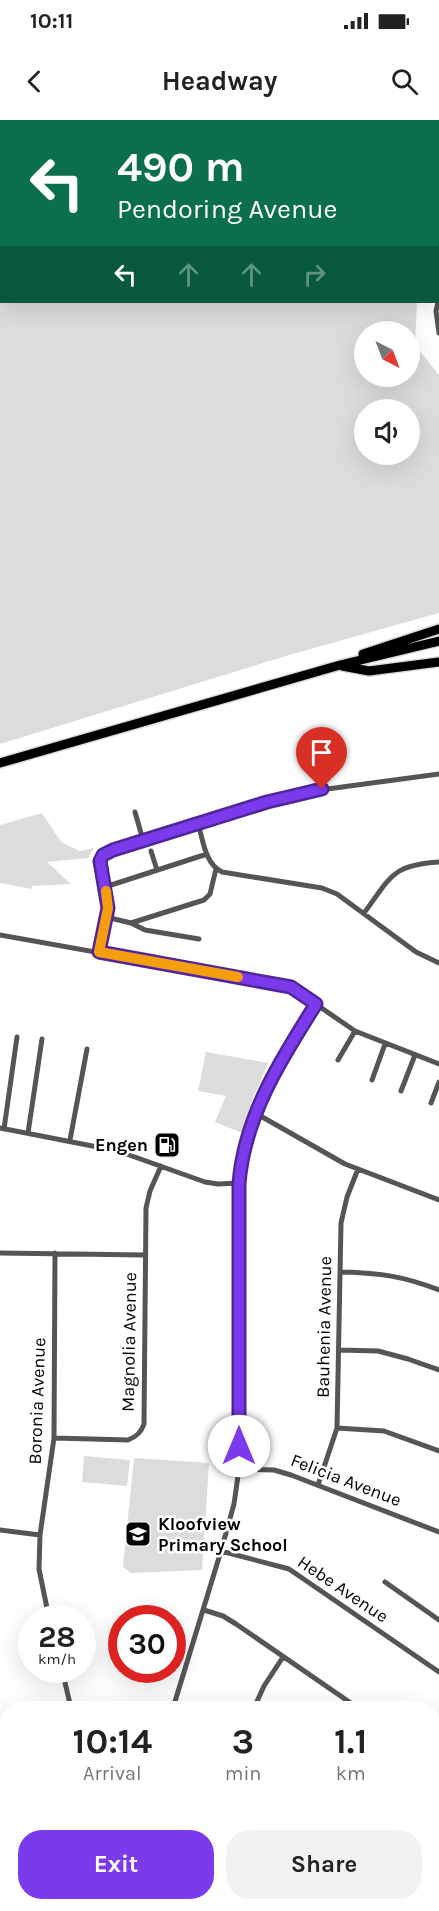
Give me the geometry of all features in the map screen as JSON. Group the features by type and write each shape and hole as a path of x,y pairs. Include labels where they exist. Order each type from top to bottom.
{"highway":[{"path":"340,665 357,656 439,629"},
{"path":"0,763 340,665 439,641"},
{"path":"340,665 369,671 439,662"}],"street":[{"path":"438,303 436,311 439,333"},
{"path":"99,952 108,908 100,871 101,858 106,852 305,792 439,774"},
{"path":"135,812 143,840"},
{"path":"198,823 207,854 216,869 222,872 322,888 337,894 416,952 439,963"},
{"path":"151,851 157,870"},
{"path":"105,887 207,854"},
{"path":"364,913 386,883 401,869 408,865 439,862"},
{"path":"131,923 204,900 210,894 216,869"},
{"path":"106,917 131,923 145,930 199,939"},
{"path":"0,935 291,987 355,1032 439,1064"},
{"path":"175,1701 222,1551 234,1504 239,1469 239,1184 241,1157 274,1070 316,1004"},
{"path":"338,1060 355,1032"},
{"path":"16,1036 2,1129 70,1140 118,1151 206,1182 239,1184"},
{"path":"28,1133 42,1040"},
{"path":"372,1080 385,1044"},
{"path":"70,1140 87,1049"},
{"path":"401,1092 414,1055"},
{"path":"431,1103 439,1082"},
{"path":"257,1114 358,1169 439,1200"},
{"name":"Magnolia Avenue","path":"54,1438 128,1440 141,1431 144,1424 146,1208 150,1191 161,1166"},
{"name":"Bauhenia Avenue","path":"318,1485 337,1428 341,1236 344,1208 358,1169"},
{"path":"0,1253 145,1256"},
{"name":"Boronia Avenue","path":"47,1605 39,1569 40,1535 54,1438 55,1253"},
{"path":"342,1272 389,1274 439,1290"},
{"path":"340,1350 378,1351 439,1370"},
{"path":"337,1428 384,1431 439,1451"},
{"name":"Felicia Avenue","path":"239,1469 274,1470 439,1532"},
{"path":"0,1530 40,1535"},
{"name":"Hebe Avenue","path":"222,1551 289,1569 439,1672"},
{"path":"385,1582 439,1620"},
{"path":"204,1610 223,1616 348,1701"},
{"path":"257,1701 283,1657"},
{"path":"65,1683 69,1701"}],"shaded area":[{"path":"0,303 417,303 416,321 354,321 354,387 420,387 420,351 439,375 439,613 289,655 0,744"},
{"path":"42,813 61,842 80,851 94,848 88,858 47,862 71,884 32,886 32,889 0,883 0,825"},
{"path":"206,1052 268,1063 253,1098 242,1133 215,1122 226,1096 198,1091"},
{"path":"84,1456 130,1460 127,1486 82,1482"},
{"path":"134,1458 209,1463 202,1570 131,1573 123,1567"}],"slow traffic":[{"path":"106,891 108,908 99,952 238,977"}],"place":[{"name":"Engen","path":"167,1145"},
{"name":"Kloofview Primary School","path":"138,1534"}],"route":[{"path":"239,1446 239,1184 241,1157 274,1070 316,1004 291,987 99,952 108,908 99,865 106,852 267,802 322,789"}]}
